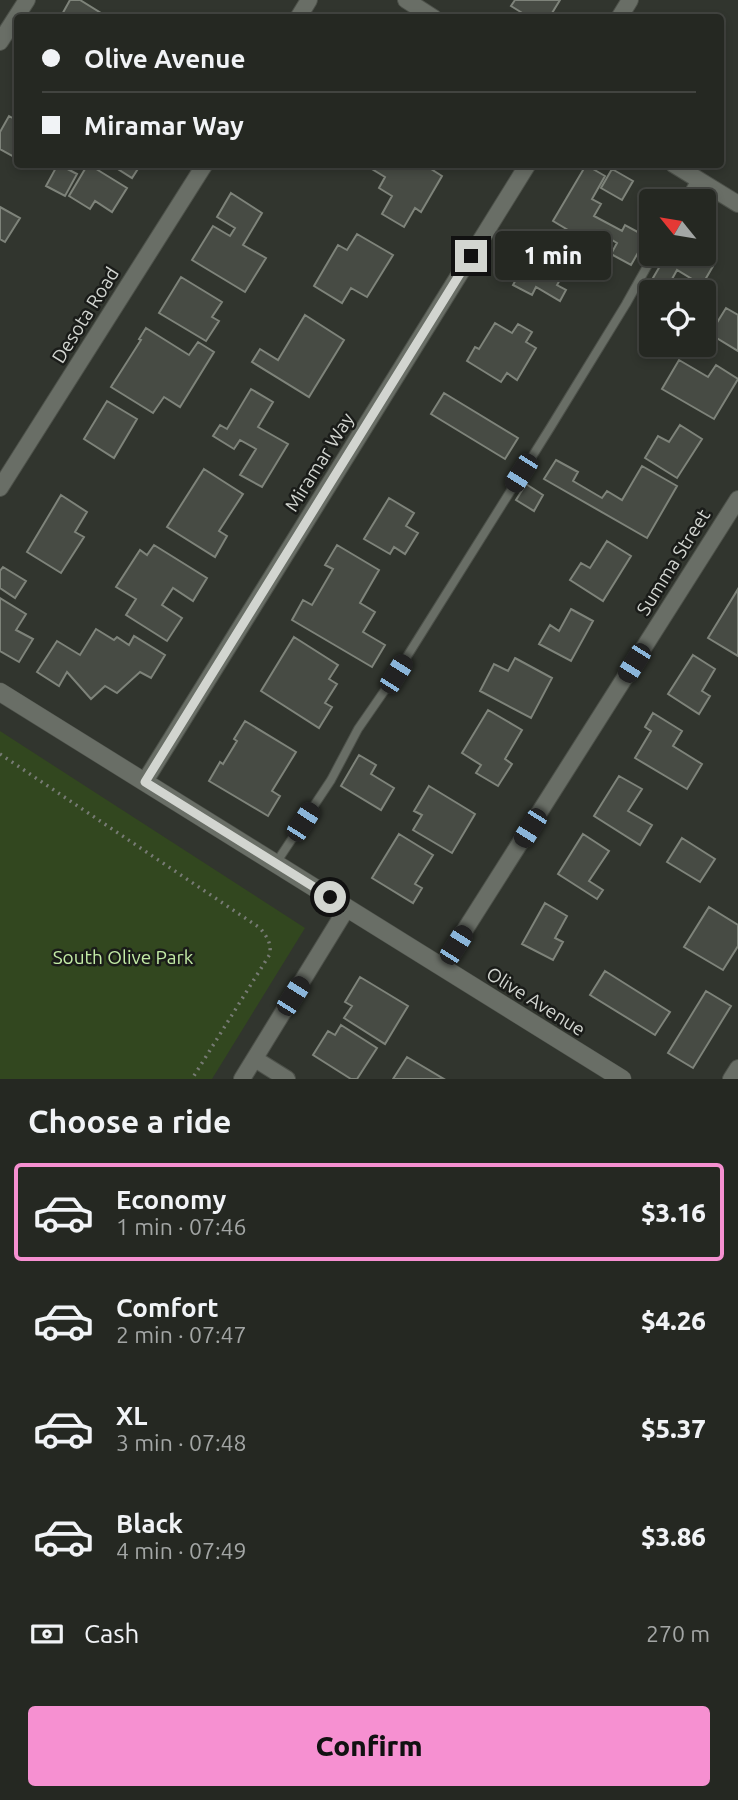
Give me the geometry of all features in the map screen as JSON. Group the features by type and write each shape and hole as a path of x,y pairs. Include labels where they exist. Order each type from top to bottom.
{"street":[{"path":"406,0 429,14"},
{"path":"0,43 14,21"},
{"name":"Desota Road","path":"0,488 202,168"},
{"name":"Miramar Way","path":"145,782 526,168"},
{"path":"679,168 738,204"},
{"name":"Summa Street","path":"442,966 738,499"},
{"name":"Olive Avenue","path":"0,692 622,1079"},
{"path":"242,1079 347,908"},
{"path":"254,1059 287,1079"},
{"path":"731,1079 738,1068"}],"lane":[{"path":"691,189 696,179"},
{"path":"276,863 331,780 358,729 396,674 557,417 647,266"}],"path":[{"path":"0,754 260,928 266,935 271,944 270,954 192,1079"}],"green space":[{"name":"South Olive Park","path":"0,731 305,928 212,1079 0,1079"}],"building":[{"path":"70,0 80,0 103,14 62,14"},
{"path":"515,0 560,0 551,14 524,14 511,6"},
{"path":"9,116 14,119 14,157 0,149 0,132"},
{"path":"56,168 66,168 77,174 65,196 46,186"},
{"path":"86,168 94,168 127,188 112,212 95,201 90,209 69,196"},
{"path":"116,168 138,168 132,178"},
{"path":"429,168 442,176 421,212 415,208 404,227 382,214 392,196 379,188 385,177 372,169"},
{"path":"584,168 591,168 605,176 592,199 601,204 594,216 622,231 625,225 639,233 639,251 631,265 611,254 617,243 607,237 600,249 553,221"},
{"path":"612,169 633,181 622,200 601,188"},
{"path":"231,193 262,213 243,245 266,258 245,292 192,260 213,226 230,236 235,228 217,217"},
{"path":"0,207 20,218 5,242 0,239"},
{"path":"357,234 393,255 367,297 351,288 342,303 314,286 338,245 347,250"},
{"path":"541,234 575,253 557,285 566,290 560,301 536,287 532,295 513,285"},
{"path":"660,266 713,266 705,280 694,280 677,270 672,280 652,280"},
{"path":"181,277 222,302 212,317 219,321 206,341 159,313"},
{"path":"726,308 738,315 738,351 716,338 716,324"},
{"path":"305,315 344,340 309,397 252,362 260,349 278,360"},
{"path":"495,323 512,333 518,324 532,332 526,342 536,348 517,380 507,373 501,382 467,361 475,347 479,349"},
{"path":"146,328 189,355 198,342 214,352 180,407 164,397 153,413 111,387"},
{"path":"679,360 708,377 716,365 738,379 714,419 662,389"},
{"path":"251,389 273,402 258,427 288,444 262,487 240,475 256,449 240,440 234,449 213,436 220,425 227,429"},
{"path":"444,393 518,438 505,459 431,414"},
{"path":"107,401 137,419 114,458 84,439"},
{"path":"680,425 702,439 677,478 645,458 658,436 669,442"},
{"path":"556,460 578,472 573,481 602,498 607,491 622,500 642,466 677,486 647,538 544,479"},
{"path":"204,469 243,494 219,531 227,536 215,557 167,527"},
{"path":"526,484 543,495 534,511 516,500"},
{"path":"61,495 87,512 75,532 84,537 61,573 27,552"},
{"path":"389,498 414,513 406,526 418,533 405,554 394,547 390,554 364,539"},
{"path":"607,541 631,556 603,601 570,580 581,563 590,568"},
{"path":"154,545 207,578 193,601 173,588 162,605 182,618 167,641 126,615 136,599 116,587 140,550 147,555"},
{"path":"337,545 379,570 360,603 375,612 363,632 385,645 372,667 292,620 303,600 312,605 333,569 325,565"},
{"path":"3,567 26,581 15,598 0,588 0,571"},
{"path":"738,589 738,656 708,638"},
{"path":"0,598 26,614 16,630 33,639 19,662 0,651"},
{"path":"571,609 593,621 571,661 539,644 550,625 559,631"},
{"path":"96,629 129,645 134,636 165,655 151,678 140,672 117,693 105,686 91,699 67,672 59,686 37,672 57,641 80,655"},
{"path":"294,637 338,665 329,679 337,684 325,703 332,707 319,728 261,691"},
{"path":"693,655 715,669 702,691 710,696 699,714 668,694"},
{"path":"515,658 552,678 531,718 480,691 494,664 508,671"},
{"path":"488,710 522,730 505,759 512,764 498,786 476,773 481,765 462,753"},
{"path":"653,713 682,731 673,746 702,764 687,789 635,758 651,731 645,727"},
{"path":"245,721 296,752 272,791 280,796 268,816 209,781 237,741 234,739"},
{"path":"359,755 376,765 371,774 394,788 381,810 341,786"},
{"path":"619,776 642,789 628,811 652,825 640,845 594,816"},
{"path":"429,786 475,814 452,853 413,830 422,815 414,811"},
{"path":"399,834 433,855 415,884 422,888 413,903 372,878"},
{"path":"583,834 609,851 589,881 603,890 597,899 558,874"},
{"path":"682,838 715,859 700,882 667,862"},
{"path":"545,903 567,916 555,938 563,942 553,960 522,944"},
{"path":"709,907 738,925 738,946 723,970 684,947"},
{"path":"605,971 670,1012 655,1035 590,995"},
{"path":"360,977 408,1006 385,1044 344,1018 352,1006 345,1002"},
{"path":"706,991 731,1006 693,1068 668,1053"},
{"path":"341,1025 377,1048 357,1079 351,1079 313,1055 328,1031 335,1035"},
{"path":"407,1057 444,1079 393,1079"}],"route":[{"path":"330,897 145,782 471,256"}]}
